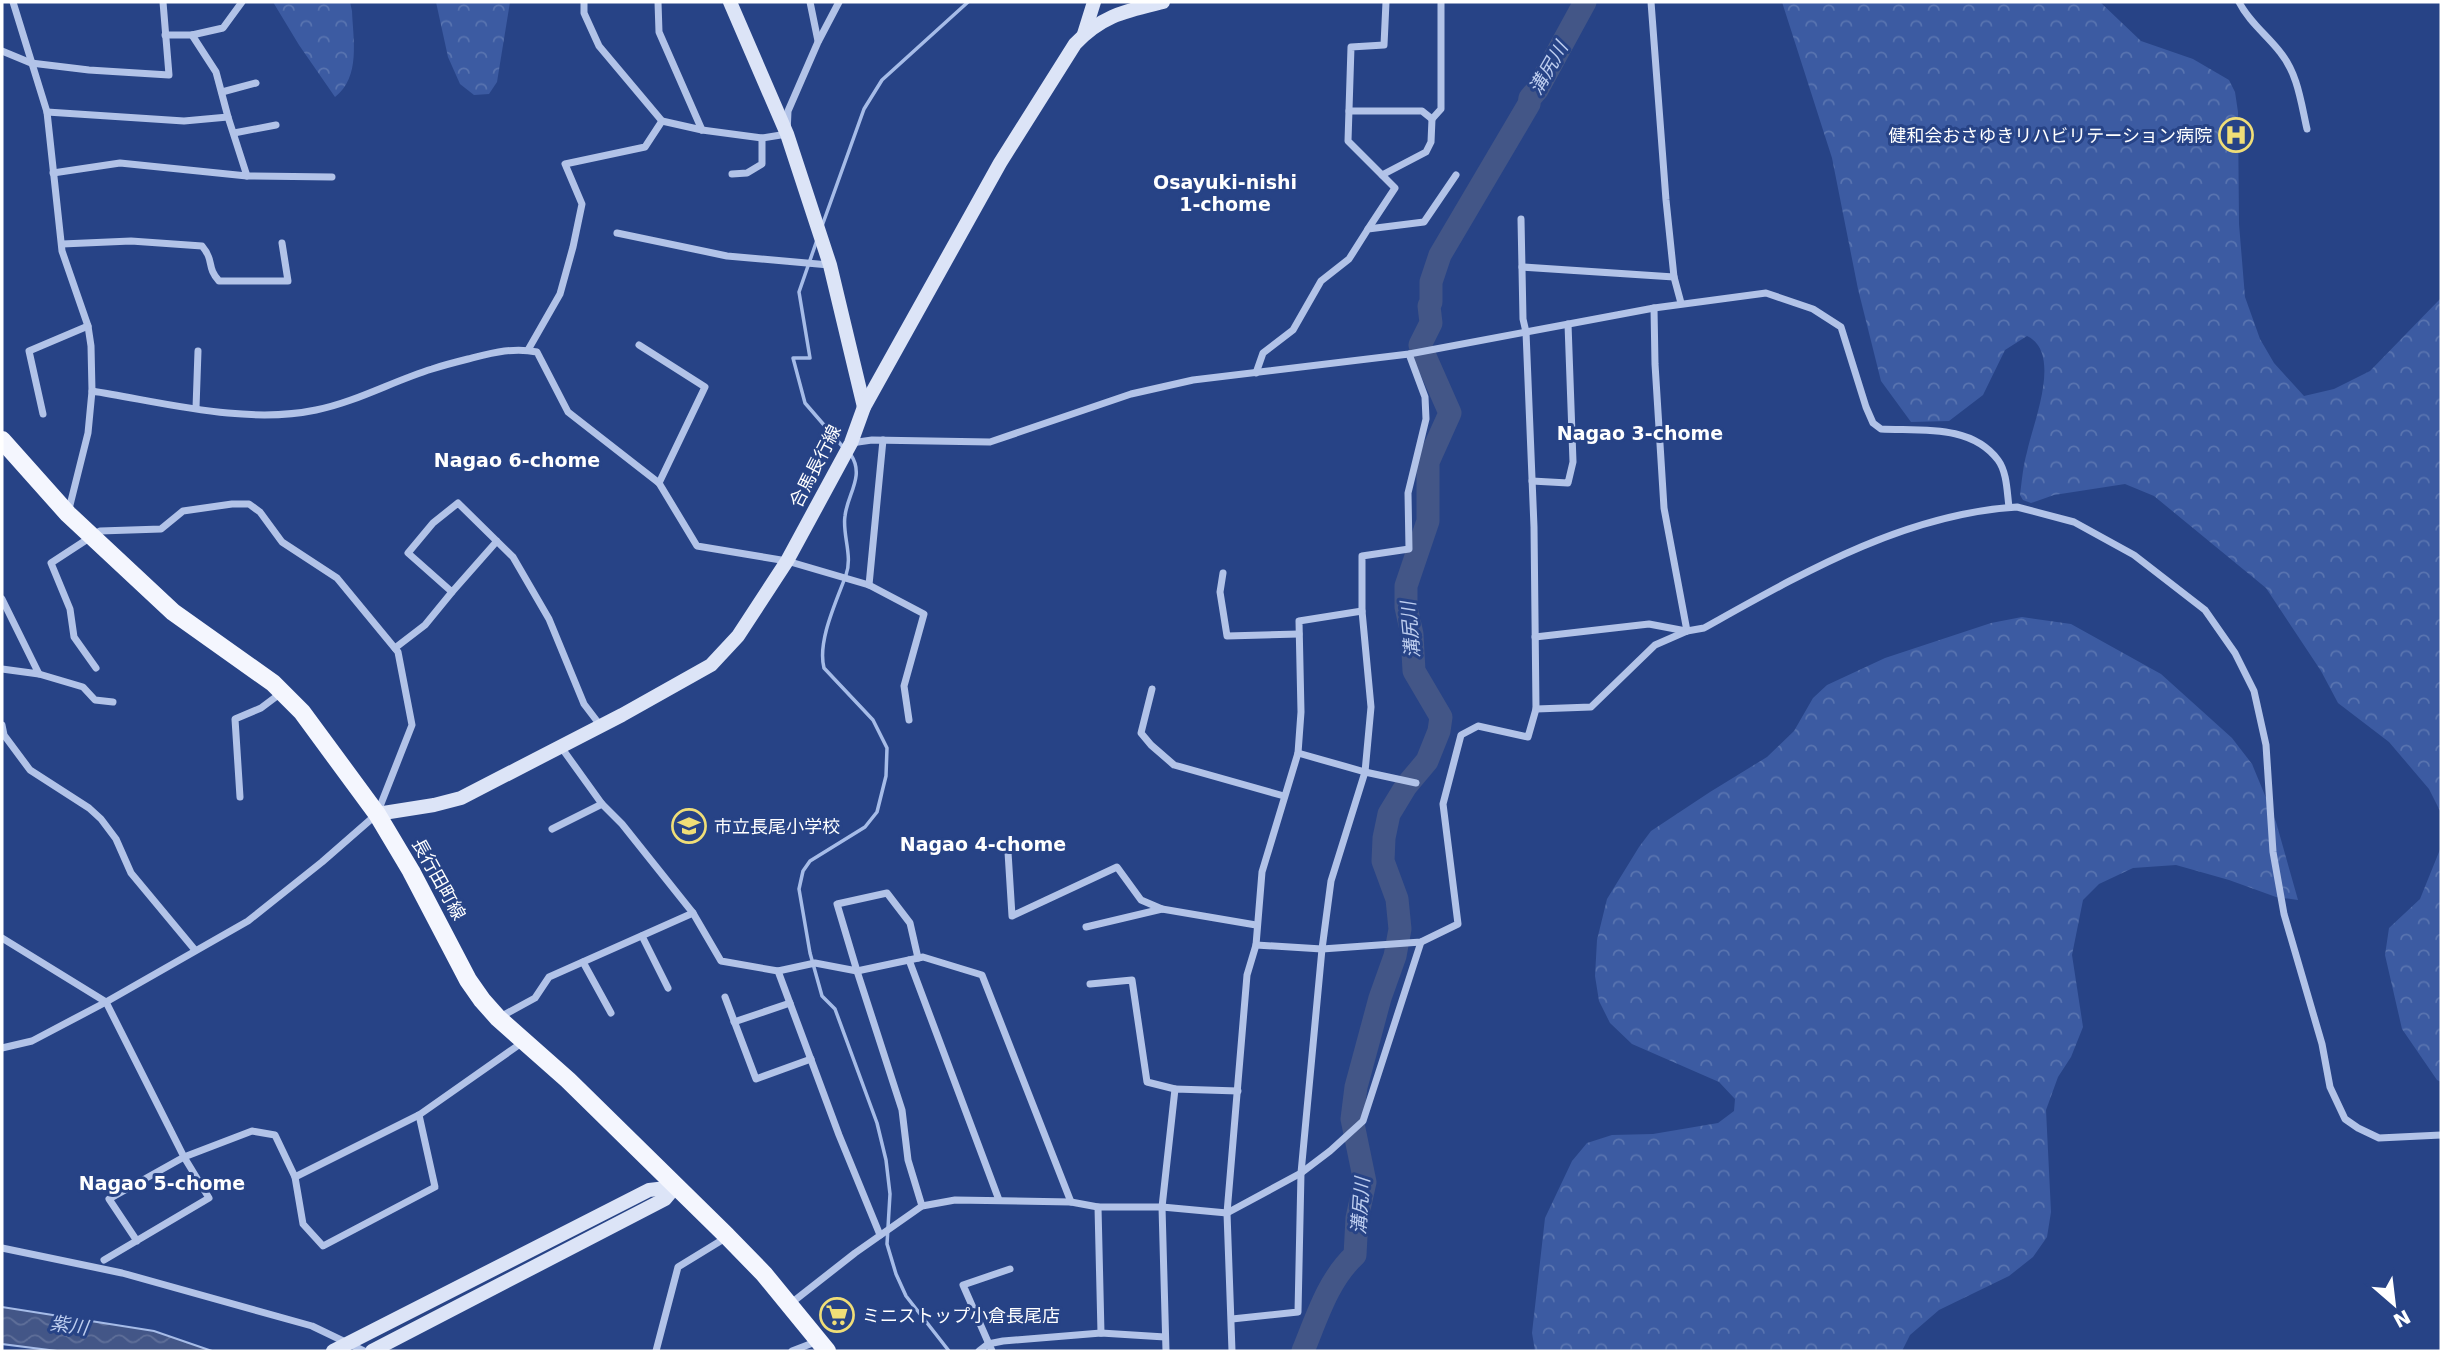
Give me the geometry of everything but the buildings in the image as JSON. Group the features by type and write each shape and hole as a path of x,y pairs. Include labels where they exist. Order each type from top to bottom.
{"main road":[{"path":"730,2 787,134 830,265 864,407"},
{"path":"1084,34 1094,2"},
{"name":"合馬長行線","path":"377,814 461,798 601,726 711,664 738,636 786,561 851,443 864,407 1000,163 1074,44 1112,15 1163,2"},
{"name":"長行田町線","path":"2,440 68,513 173,612 274,683 302,712 377,814 411,871 468,980 498,1018 568,1080 727,1236 790,1304 823,1346"},
{"path":"340,1348 649,1190 675,1186"},
{"path":"372,1351 665,1199 675,1186"}],"street":[{"path":"13,2 47,112 62,244 88,326 91,346 92,391 88,433 68,513"},
{"path":"2,51 31,63 169,75 163,2"},
{"path":"165,35 192,35 223,28 242,2"},
{"path":"583,2 584,13 599,46 662,121 702,130 762,138 787,134 788,111 839,2"},
{"path":"658,2 659,32 702,130"},
{"path":"810,2 818,42"},
{"path":"1256,373 1263,353 1293,330 1321,281 1349,259 1395,188 1348,141 1351,47 1384,45 1386,2"},
{"path":"1382,175 1426,152 1431,142 1432,119 1441,109 1441,2"},
{"path":"1651,2 1666,200 1674,276 1681,303"},
{"path":"2239,2 2246,15 2282,54 2298,87 2307,129"},
{"path":"192,35 216,72 247,176"},
{"path":"222,92 256,83"},
{"path":"1349,111 1422,111 1432,119"},
{"path":"47,112 184,121 228,117"},
{"path":"528,350 560,293 582,204 565,164 645,147 662,121"},
{"path":"234,133 276,125"},
{"path":"732,174 747,173 762,164 762,138"},
{"path":"53,173 120,163 247,176 332,177"},
{"path":"1368,229 1424,222 1456,175"},
{"path":"1256,945 1321,949 1421,943 1458,924 1443,804 1461,735 1478,726 1528,737 1536,709 1532,481 1527,332 1523,319 1521,219"},
{"path":"617,233 727,256 830,265"},
{"path":"62,244 131,241 202,246 210,255 212,273 219,281 288,281 282,243"},
{"path":"1522,267 1674,276"},
{"path":"851,443 883,440 990,442 1131,394 1194,380 1409,354 1654,307 1766,293 1813,309 1841,327 1873,423 1881,429 1954,433 1977,440 1999,461 2005,478 2009,507"},
{"path":"1654,307 1664,508 1687,631"},
{"path":"1532,481 1568,483 1573,462 1568,324"},
{"path":"43,415 29,351 88,326"},
{"path":"639,345 705,387 659,483"},
{"path":"196,408 198,351"},
{"path":"92,391 196,408 276,415 316,410 432,369 496,352 537,352 568,412 659,483 697,546 786,561 869,585 924,614 904,686 909,720"},
{"path":"1232,1319 1298,1312 1301,1173 1321,949 1331,881 1365,772 1371,707 1362,611 1362,556 1409,549 1408,493 1426,419 1425,397 1409,354"},
{"path":"869,585 883,440"},
{"path":"452,592 408,553 433,523 458,503 513,557 549,618 584,704 601,726"},
{"path":"2,1048 32,1041 248,921 377,814 412,725 398,652 337,578 282,542 261,512 249,504 183,511 161,529 100,531 51,563 70,609 74,637 96,668"},
{"path":"1536,709 1591,707 1655,645 1687,631 1704,628 1866,543 1912,528 1984,510 2009,507 2074,522 2134,555 2205,610 2235,653 2254,691 2266,745 2273,852 2284,914 2322,1044 2330,1087 2345,1119 2379,1138 2441,1135"},
{"path":"395,648 425,625 497,541"},
{"path":"1223,573 1220,592 1227,636 1299,634"},
{"path":"2,599 39,674"},
{"path":"1232,1351 1227,1213 1247,975 1256,945 1262,872 1298,753 1301,712 1298,621 1362,611"},
{"path":"1535,637 1649,624 1687,631"},
{"path":"2,669 39,674 83,687 95,700 113,702"},
{"path":"1152,689 1142,733 1151,745 1174,765 1284,796"},
{"path":"240,797 235,719 261,708 282,692"},
{"path":"2,726 4,735 30,770 89,808 101,819 116,839 131,873 195,950"},
{"path":"560,747 602,804 622,824 694,914 721,961 778,971 815,964 857,971 923,957 982,975 1071,1202"},
{"path":"1298,753 1416,783"},
{"path":"552,829 602,804"},
{"path":"1008,852 1012,916 1117,867 1141,900 1163,909 1256,925"},
{"path":"918,958 911,923 887,893 836,904 902,1110 908,1160 922,1206"},
{"path":"1086,927 1163,909"},
{"path":"498,1018 535,998 549,977 694,914"},
{"path":"642,936 668,988"},
{"path":"2,938 106,1002 184,1157 209,1198 104,1260"},
{"path":"790,1304 922,1206 955,1200 999,1200 1071,1202 1098,1207 1162,1207 1227,1213 1301,1173 1363,1121 1421,943"},
{"path":"909,960 999,1200"},
{"path":"583,962 611,1013"},
{"path":"778,971 839,1135 880,1235"},
{"path":"1090,984 1132,980 1147,1082 1175,1089 1238,1091"},
{"path":"724,997 756,1079 811,1059"},
{"path":"734,1022 790,1003"},
{"path":"295,1177 419,1115 525,1041"},
{"path":"1166,1351 1162,1207 1175,1089"},
{"path":"137,1241 109,1199 184,1157 252,1131 275,1135 295,1177 303,1224 323,1246 435,1187 419,1115"},
{"path":"1098,1207 1101,1333"},
{"path":"656,1351 678,1267 727,1236"},
{"path":"2,1248 122,1273 312,1326 340,1348 363,1351"},
{"path":"990,1348 963,1285 1010,1269"},
{"path":"979,1351 1101,1333 1165,1337"},
{"path":"792,1351 823,1346"}],"green space":[{"path":"273,2 350,2 354,57 349,79 335,97 299,45"},
{"path":"436,2 510,2 497,82 489,94 474,95 460,84 448,57"},
{"path":"1782,2 2100,2 2141,41 2193,59 2229,80 2235,92 2238,112 2239,224 2245,297 2260,339 2274,363 2304,396 2334,389 2370,371 2441,298 2441,836 2440,811 2429,789 2389,742 2338,703 2321,671 2266,588 2154,496 2125,484 2054,495 2031,503 2023,500 2020,495 2024,468 2043,390 2044,373 2043,357 2038,345 2027,336 2005,350 1983,395 1949,421 1911,422 1881,381 1858,289 1832,158"},
{"path":"2022,617 2071,624 2161,674 2232,738 2252,764 2276,822 2298,900 2276,897 2176,865 2133,868 2099,884 2083,900 2072,955 2083,1027 2071,1057 2058,1077 2046,1110 2051,1212 2047,1237 2033,1257 2009,1276 1939,1310 1910,1335 1902,1351 1535,1351 1532,1333 1545,1218 1572,1161 1587,1143 1612,1135 1653,1134 1718,1123 1734,1111 1735,1099 1719,1082 1632,1044 1610,1023 1599,1001 1595,976 1597,940 1607,899 1639,847 1651,831 1767,757 1794,731 1813,698 1827,685 1885,658 1991,623"},
{"path":"2441,847 2441,1082 2402,1029 2385,955 2389,928 2420,899"}],"water":[{"name":"紫川","path":"2,1307 154,1331 212,1351 57,1351 2,1344"}],"waterway":[{"path":"822,226 864,109 882,80 968,2"},
{"name":"溝尻川","path":"1303,1351 1330,1287 1355,1255 1357,1218 1365,1182 1352,1119 1356,1087 1380,998 1395,956 1400,929 1397,899 1383,861 1384,838 1389,814 1406,786 1427,761 1439,731 1441,717 1414,671 1412,634 1406,607 1406,586 1428,521 1428,462 1450,413 1420,345 1431,323 1431,282 1440,255 1529,104 1585,2"},
{"path":"817,240 799,292 810,358 793,358 805,403 843,447"},
{"path":"851,455 855,463 856,478 845,516 848,568 826,633 823,646 824,668 873,720 887,748 886,776 877,812 865,827 810,861 803,871 799,889 810,953 822,996 835,1009 877,1123 886,1160 890,1194 887,1244 896,1274 906,1296 949,1351"}],"place":[{"name":"健和会おさゆきリハビリテーション病院","path":"2236,135"},
{"name":"市立長尾小学校","path":"689,826"},
{"name":"ミニストップ小倉長尾店","path":"837,1315"}],"district":[{"name":"Osayuki-nishi 1-chome","path":"1225,193"},
{"name":"Nagao 3-chome","path":"1640,433"},
{"name":"Nagao 6-chome","path":"517,460"},
{"name":"Nagao 4-chome","path":"983,844"},
{"name":"Nagao 5-chome","path":"162,1183"}]}
